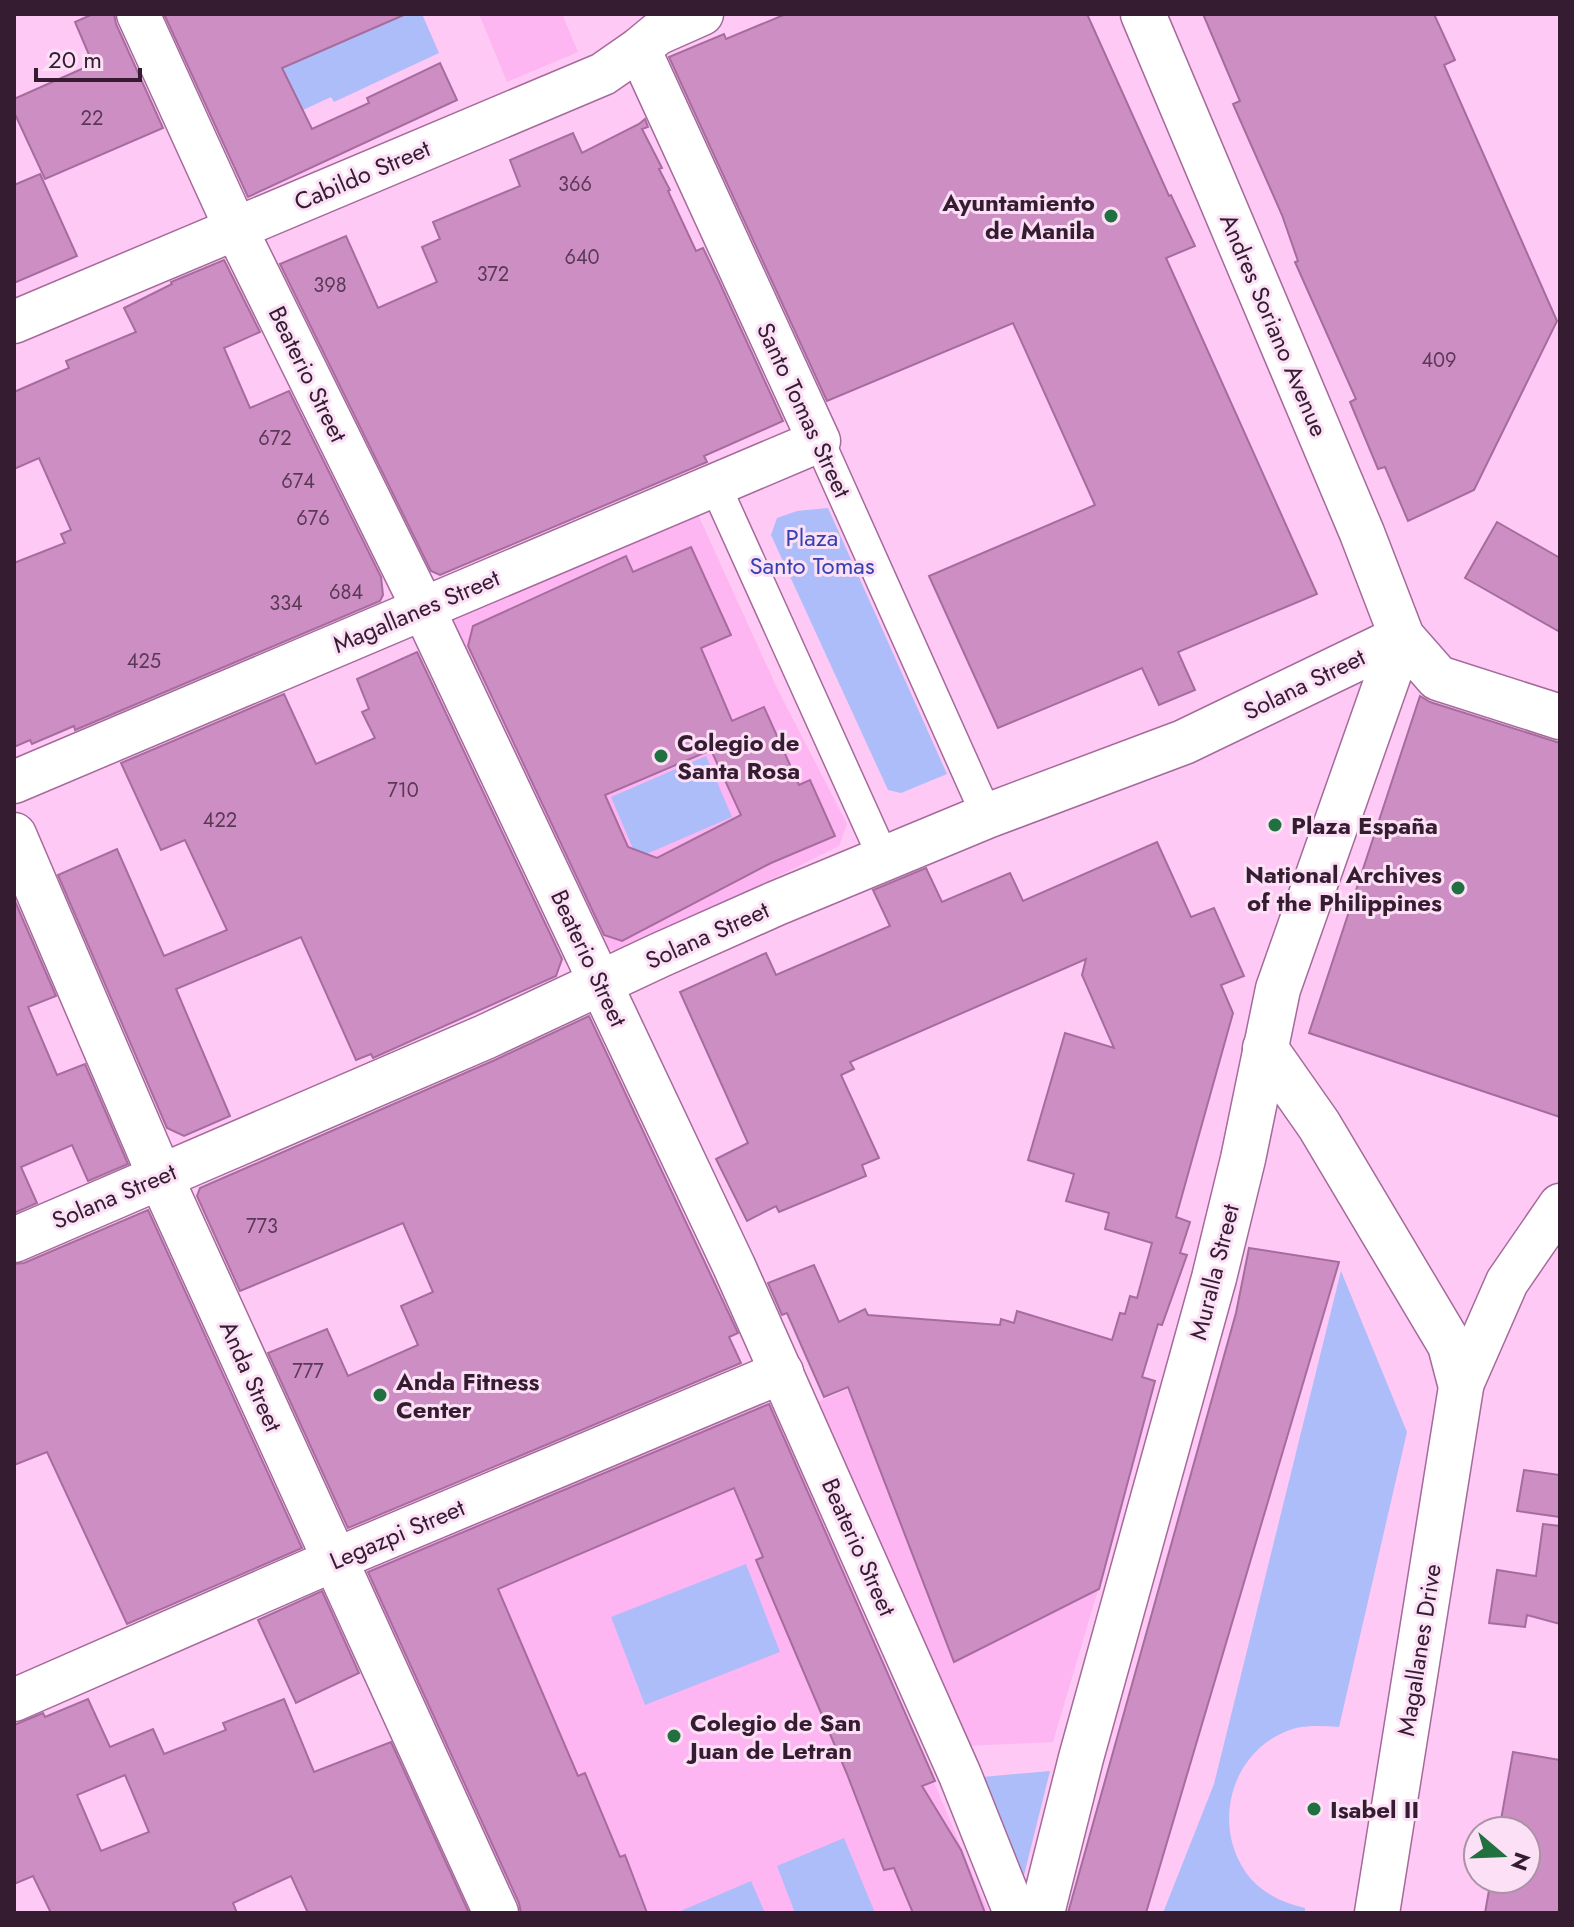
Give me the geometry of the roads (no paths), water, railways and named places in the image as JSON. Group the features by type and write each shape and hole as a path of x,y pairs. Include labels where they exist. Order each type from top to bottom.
{"street":[{"name":"Beaterio Street","path":"138,14 236,229 423,608 782,1372 960,1775 1015,1913"},
{"name":"Andres Soriano Avenue","path":"1143,14 1362,533 1402,637"},
{"name":"Cabildo Street","path":"14,322 603,74 657,34 686,17"},
{"name":"Santo Tomas Street","path":"639,49 987,816"},
{"name":"Magallanes Street","path":"14,782 819,441"},
{"path":"715,485 884,859"},
{"path":"1402,637 1464,661 1560,691"},
{"path":"1402,637 1438,678 1560,717"},
{"name":"Solana Street","path":"14,1240 485,1037 673,949 884,859 987,816 1184,742 1402,637"},
{"name":"Muralla Street","path":"1042,1913 1081,1758 1214,1278 1243,1159 1278,989 1402,637"},
{"name":"Anda Street","path":"14,835 160,1176 496,1913"},
{"name":"Magallanes Drive","path":"1265,1048 1319,1125 1450,1345 1461,1387"},
{"name":"Magallanes Drive","path":"1377,1913 1461,1387 1507,1282 1560,1205"},
{"name":"Legazpi Street","path":"14,1700 334,1560 782,1372"}],"place":[{"name":"Ayuntamiento de Manila","path":"1111,216"},
{"name":"Colegio de Santa Rosa","path":"661,756"},
{"name":"Plaza España","path":"1275,825"},
{"name":"National Archives of the Philippines","path":"1458,888"},
{"name":"Anda Fitness Center","path":"380,1395"},
{"name":"Colegio de San Juan de Letran","path":"674,1736"},
{"name":"Isabel II","path":"1314,1809"}],"park label":[{"name":"Plaza Santo Tomas","path":"812,551"}]}
